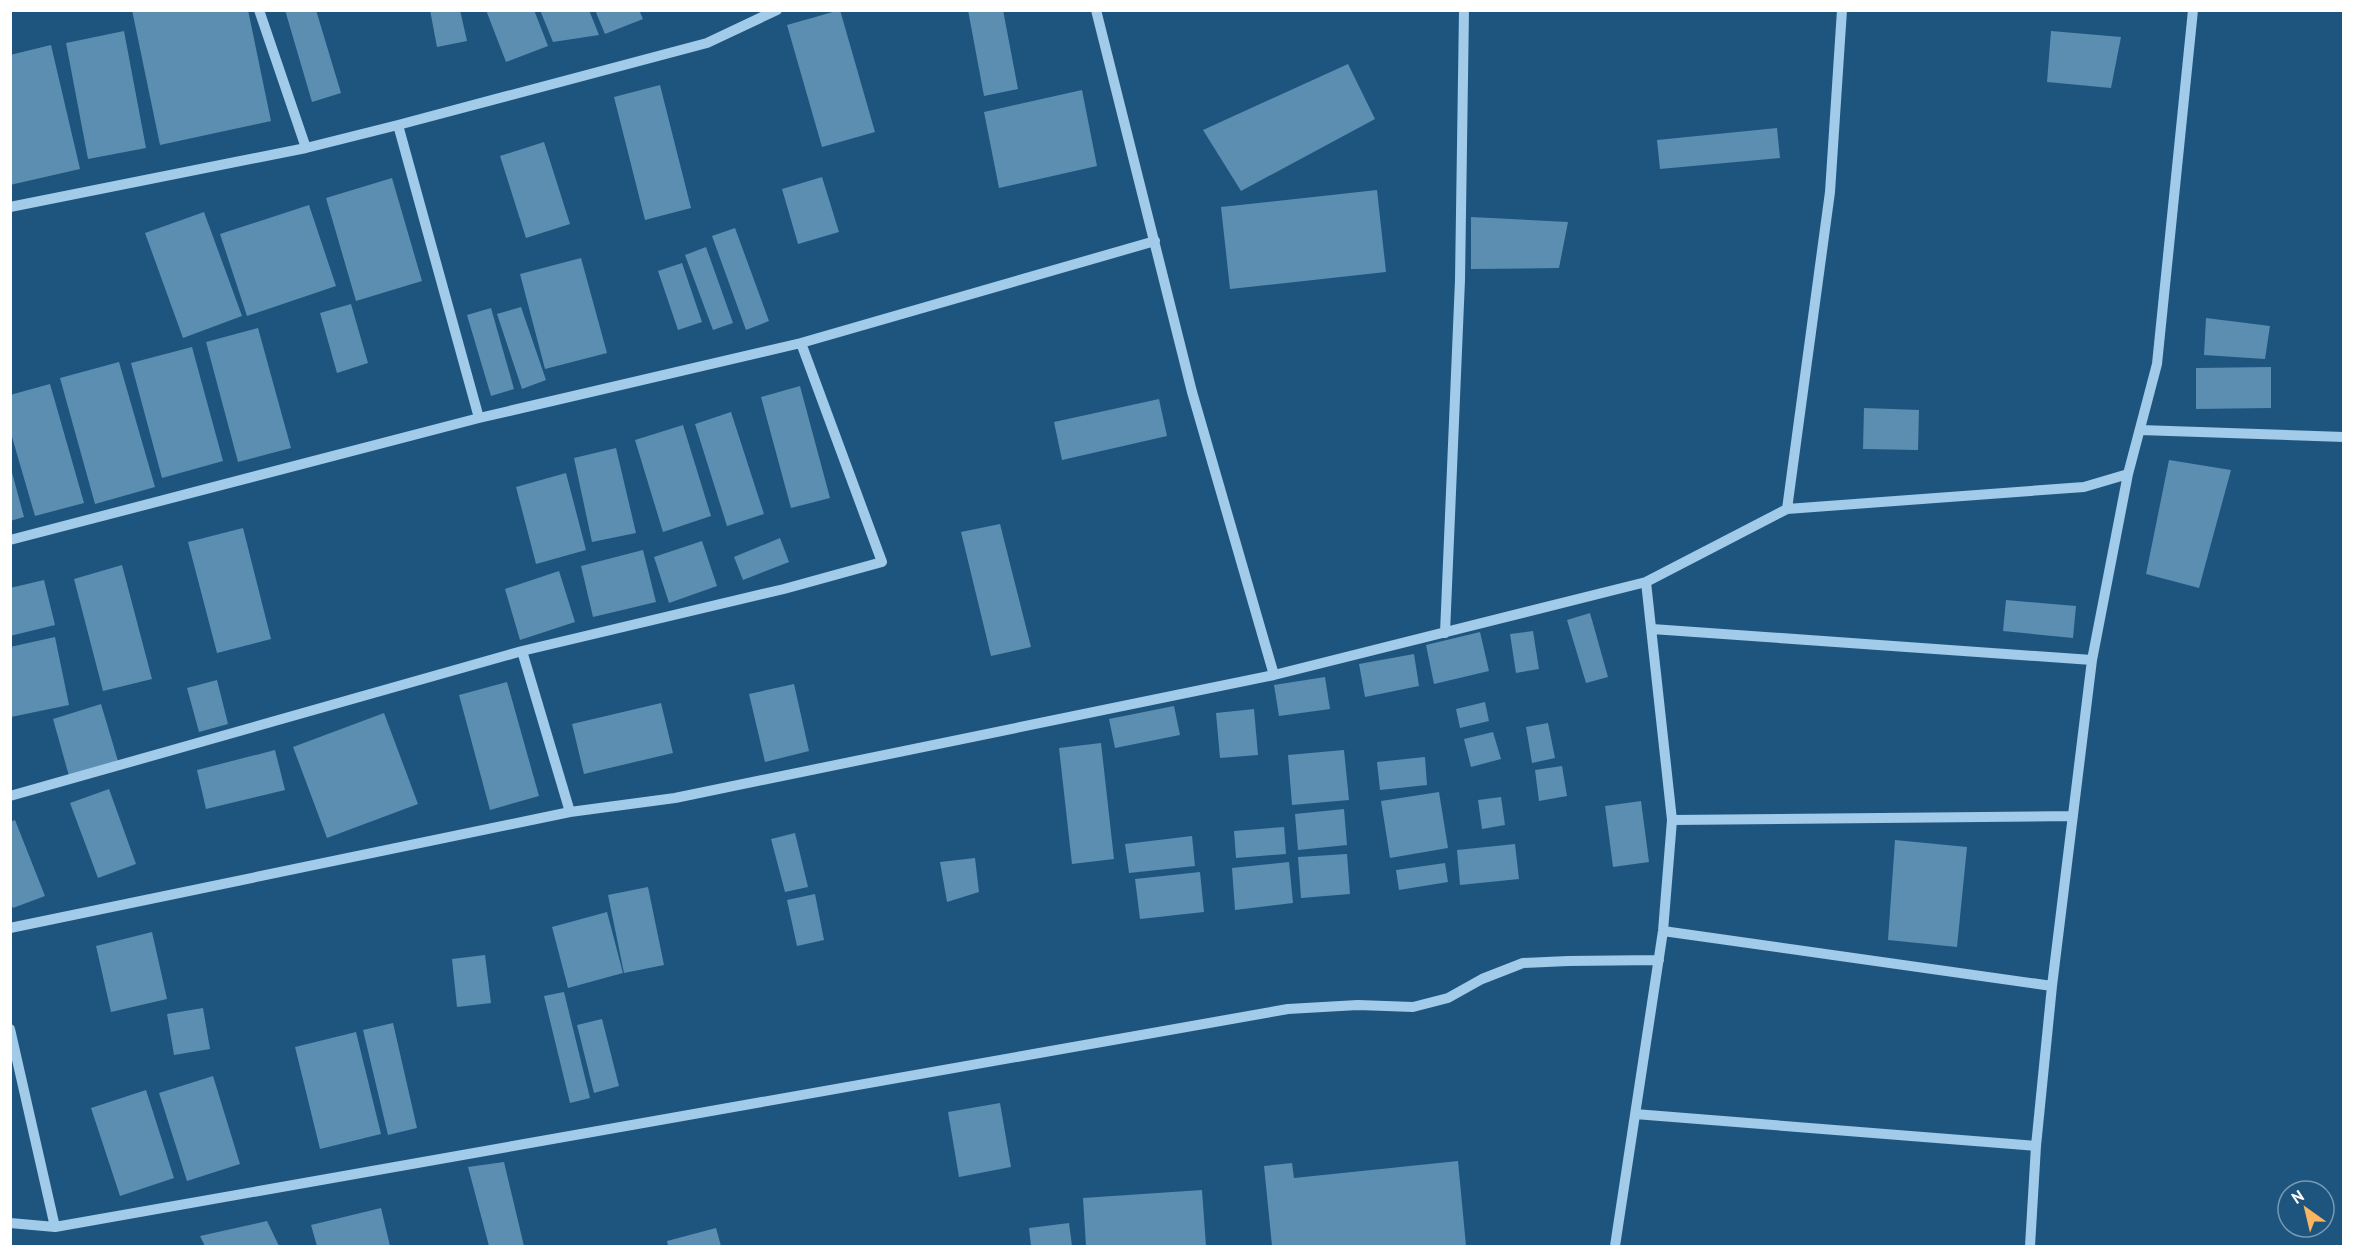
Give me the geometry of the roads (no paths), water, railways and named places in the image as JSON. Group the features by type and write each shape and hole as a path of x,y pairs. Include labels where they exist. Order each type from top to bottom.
{"street":[{"path":"259,10 306,148"},
{"path":"10,207 306,148 398,125 707,43 777,10"},
{"path":"1096,10 1192,392 1274,675"},
{"path":"1445,633 1460,280 1464,10"},
{"path":"1787,509 1830,192 1842,10"},
{"path":"2030,1246 2036,1146 2052,986 2092,660 2128,474 2157,364 2193,10"},
{"path":"398,125 478,418"},
{"path":"10,540 478,418 801,343 1155,242"},
{"path":"10,796 522,651 784,589 882,562 801,343"},
{"path":"2140,430 2343,436"},
{"path":"10,928 570,812 675,798 1274,675 1646,582 1787,509 2084,487 2128,474"},
{"path":"1615,1246 1663,931 1672,820 1646,582"},
{"path":"1652,629 2092,660"},
{"path":"522,651 570,812"},
{"path":"1672,820 2073,816"},
{"path":"1663,931 2052,986"},
{"path":"10,1223 55,1227 1288,1009 1358,1005 1413,1006 1448,998 1482,979 1523,963 1659,960"},
{"path":"10,1029 55,1227"},
{"path":"1635,1114 2036,1146"}]}
